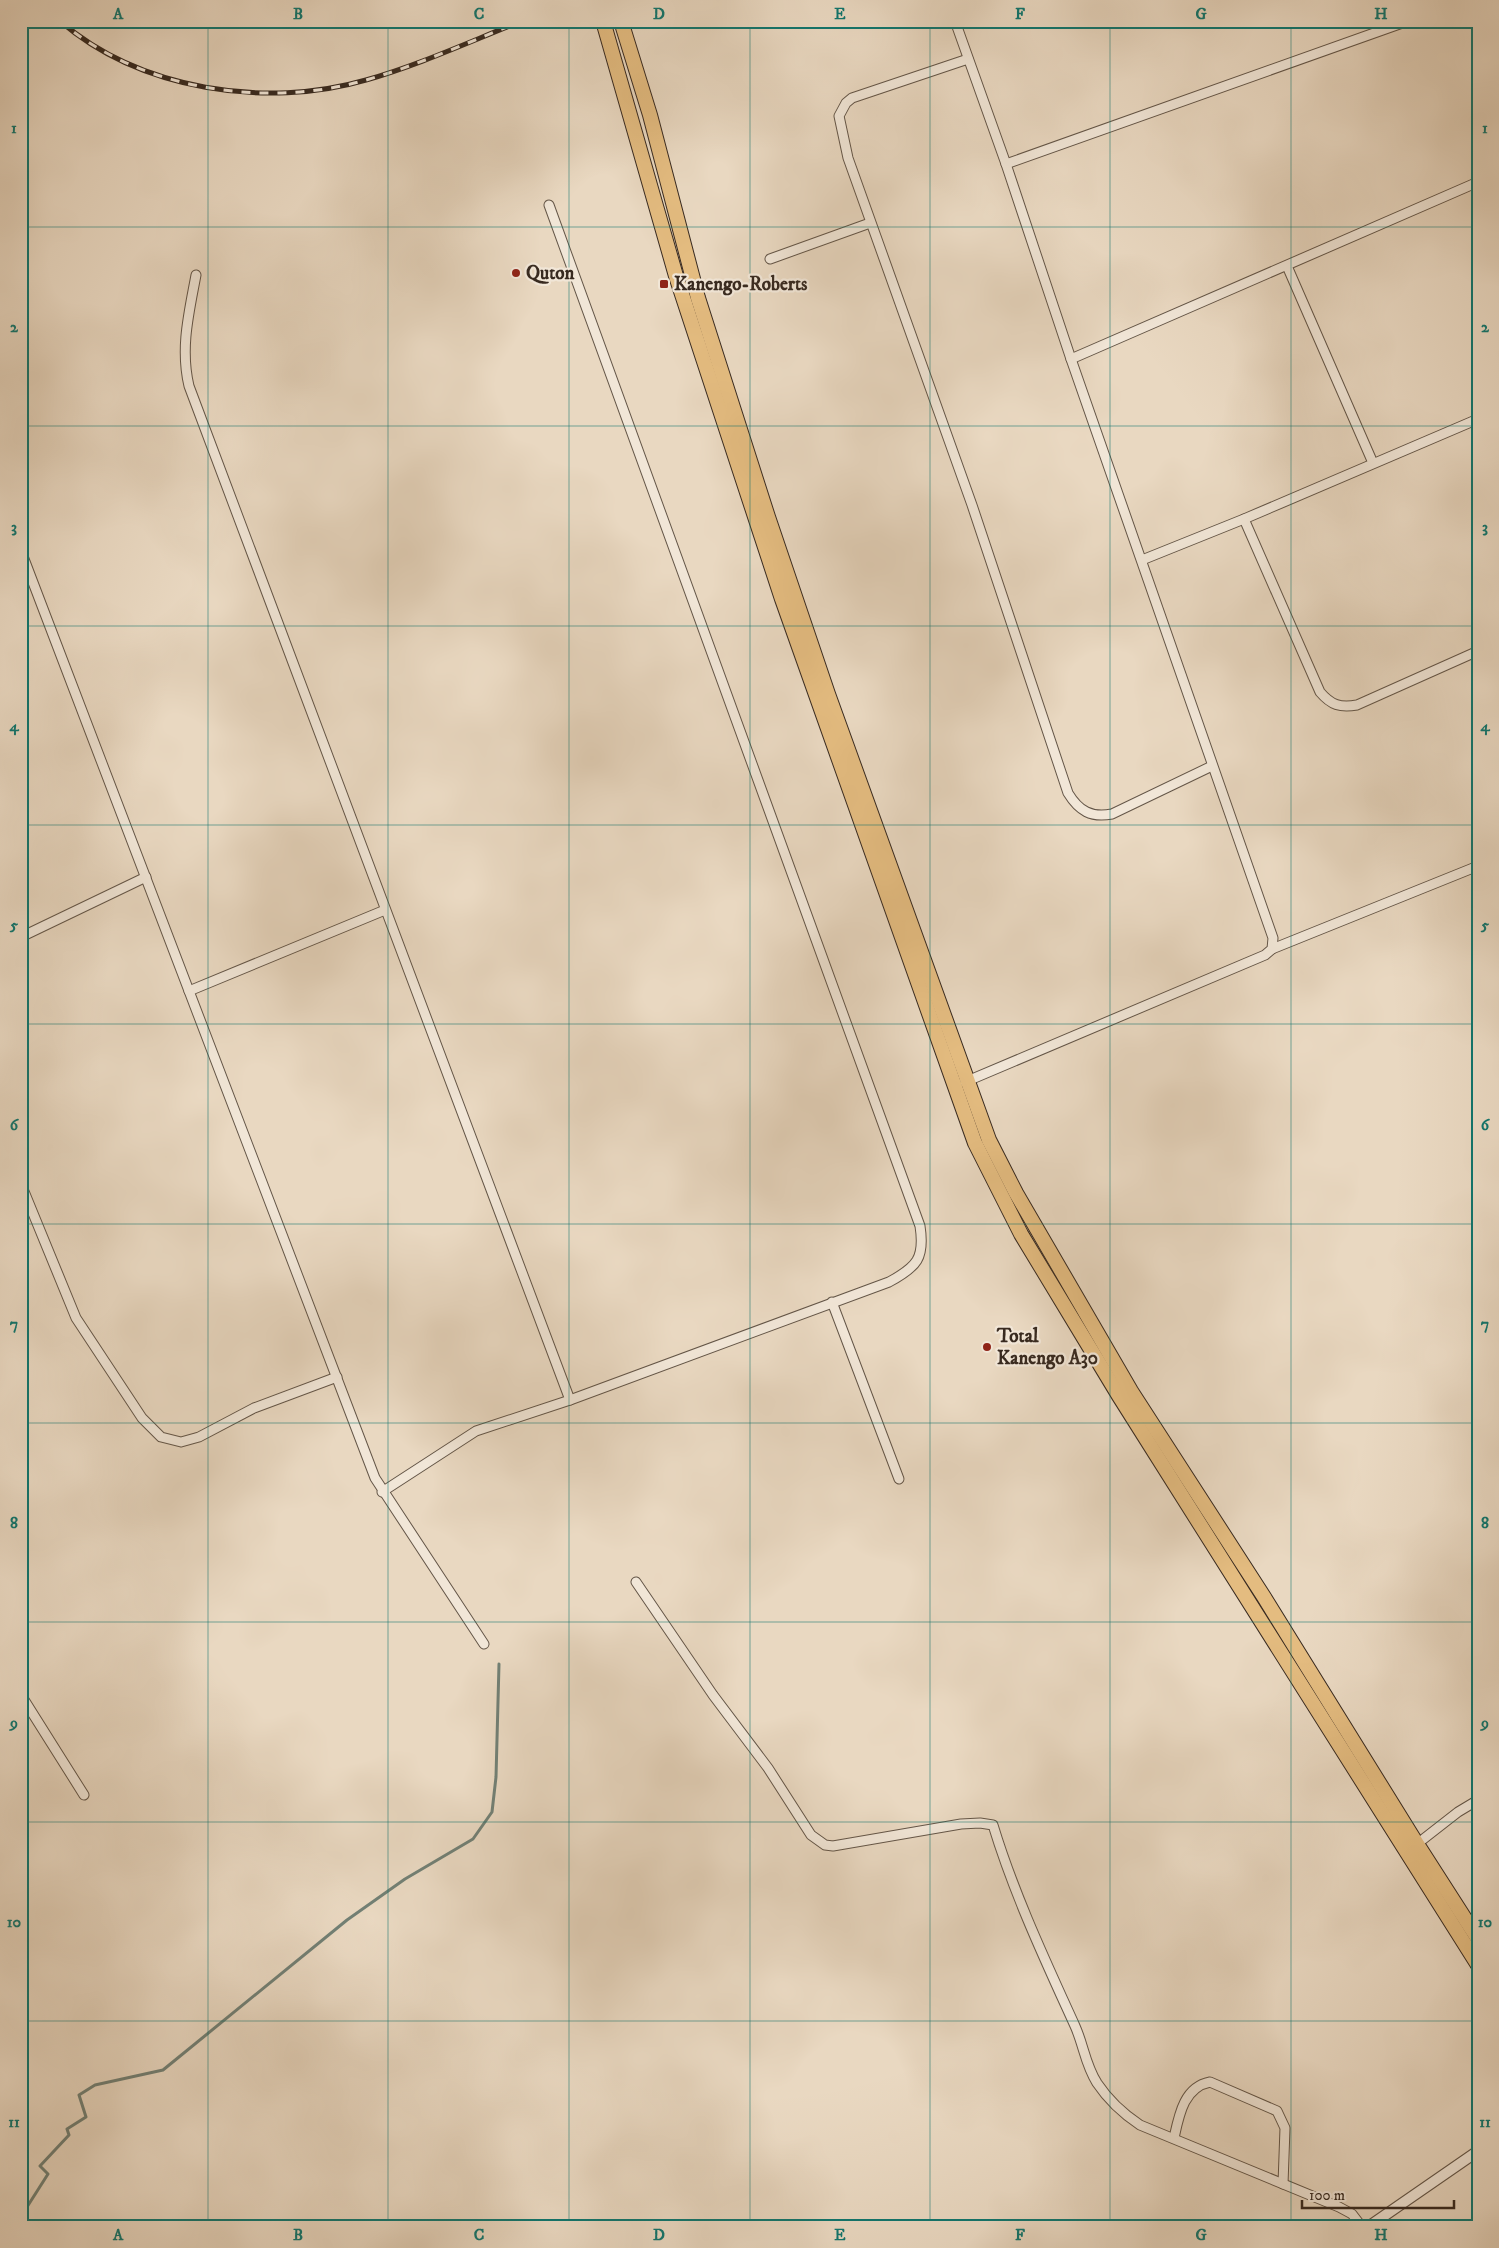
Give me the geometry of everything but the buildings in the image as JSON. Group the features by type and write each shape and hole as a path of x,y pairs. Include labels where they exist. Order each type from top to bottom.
{"highway":[{"path":"621,22 650,115 698,298 768,517 828,694 1001,1167 1131,1391 1264,1597 1478,1939"},
{"path":"604,25 676,276 705,368 782,599 953,1087 975,1143 1001,1196 1067,1311 1478,1965"}],"street":[{"path":"954,21 1006,164 1070,360 1142,560 1212,766 1271,928 1272,948"},
{"path":"1006,164 1408,21"},
{"path":"968,59 852,98 846,103 839,116 840,126 848,158 870,223 972,504 1068,793 1074,803 1091,815 1112,814 1212,766"},
{"path":"1070,360 1478,182"},
{"path":"382,1492 476,1431 570,1400 904,1274 920,1257 922,1250 920,1226 549,205"},
{"path":"770,259 870,223"},
{"path":"1287,266 1373,463"},
{"path":"196,275 184,348 184,368 189,386 570,1400"},
{"path":"1142,560 1244,519 1478,419"},
{"path":"1244,519 1320,692 1326,700 1346,707 1356,705 1478,651"},
{"path":"21,551 375,1478 382,1492 484,1644"},
{"path":"953,1087 1265,955 1272,948 1478,866"},
{"path":"21,937 146,877"},
{"path":"189,991 385,910"},
{"path":"21,1184 76,1318 142,1418 161,1437 181,1442 199,1437 254,1408 337,1377"},
{"path":"832,1302 899,1479"},
{"path":"636,1582 713,1694 768,1768 806,1828 818,1841 834,1846 961,1824 980,1823 993,1825 1018,1895 1078,2033 1085,2062 1095,2081 1113,2105 1140,2124 1339,2207 1352,2214 1362,2227"},
{"path":"21,1695 84,1795"},
{"path":"1417,1844 1458,1812 1478,1800"},
{"path":"1174,2138 1178,2117 1191,2090 1199,2084 1210,2082 1277,2111 1285,2128 1282,2184"},
{"path":"1368,2227 1478,2152"}],"waterway":[{"path":"21,2212 27,2207 48,2174 40,2166 69,2135 67,2129 86,2117 79,2095 95,2085 163,2070 347,1920 405,1879 473,1839 492,1812 496,1777 499,1664"}],"railway":[{"path":"60,21 92,45 128,63 166,78 206,87 246,92 287,93 327,89 386,74 522,21"}],"place":[{"name":"Quton","path":"516,273"},
{"name":"Kanengo-Roberts","path":"664,284"},
{"name":"Total Kanengo A30","path":"987,1347"}]}
